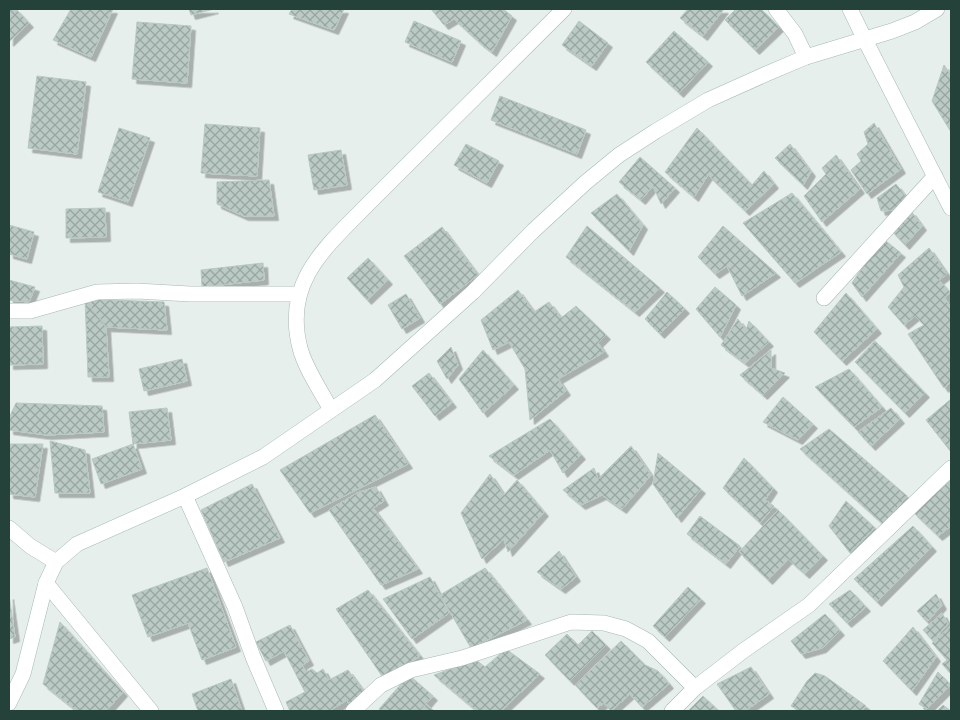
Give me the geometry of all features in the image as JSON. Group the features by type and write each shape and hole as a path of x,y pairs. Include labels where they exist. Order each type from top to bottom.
{"street":[{"path":"331,410 300,349 296,318 298,294 311,268 338,234 564,9"},
{"path":"776,9 795,34 806,57"},
{"path":"850,9 951,208"},
{"path":"9,703 23,674 46,583 56,562 77,544 185,496 263,457 374,380 408,352 473,292 556,208 619,155 708,100 806,57 865,40 915,22 937,9"},
{"path":"824,298 935,176"},
{"path":"9,312 30,311 97,292 298,294"},
{"path":"672,711 695,688 743,651 809,605 951,468"},
{"path":"185,496 235,607 253,657 276,711"},
{"path":"9,528 30,546 56,562"},
{"path":"46,583 151,711"},
{"path":"353,711 381,685 411,670 462,658 571,622 604,623 626,629 648,641 695,688"}],"building":[{"path":"9,9 16,9 29,23 9,42"},
{"path":"71,9 113,9 91,57 53,40"},
{"path":"189,9 214,9 191,15"},
{"path":"292,9 344,9 334,30 289,14"},
{"path":"431,9 503,9 512,16 492,52 454,19 444,25"},
{"path":"688,9 724,9 703,36 680,18"},
{"path":"736,9 761,9 779,27 755,50 725,20"},
{"path":"414,21 461,41 452,62 405,42"},
{"path":"579,21 608,43 592,66 562,45"},
{"path":"137,22 191,26 187,83 132,79"},
{"path":"674,31 708,62 679,93 646,62"},
{"path":"944,65 951,75 951,132 932,101"},
{"path":"37,76 86,82 77,154 28,148"},
{"path":"500,96 586,130 577,154 491,120"},
{"path":"874,123 901,169 867,194 851,170 861,161 857,154 868,144 864,132"},
{"path":"205,124 260,128 257,176 201,173"},
{"path":"119,128 150,138 128,202 98,192"},
{"path":"697,128 752,185 764,171 774,184 745,211 708,175 694,197 665,172"},
{"path":"466,144 499,161 487,183 454,165"},
{"path":"790,144 811,172 803,185 775,158"},
{"path":"341,150 347,185 314,190 308,155"},
{"path":"836,155 860,189 822,222 804,196 826,174 822,168"},
{"path":"640,157 675,188 661,204 653,186 641,200 619,182"},
{"path":"269,180 274,216 244,216 217,204 217,182"},
{"path":"896,184 908,199 895,210 881,211 877,198"},
{"path":"792,193 841,252 795,283 743,223"},
{"path":"617,194 643,225 629,251 591,213"},
{"path":"105,208 106,237 66,238 66,209"},
{"path":"911,211 922,226 905,245 890,229"},
{"path":"9,225 34,232 27,259 9,254"},
{"path":"587,226 660,288 635,312 566,257"},
{"path":"723,226 776,273 742,296 727,266 715,274 698,257"},
{"path":"442,227 478,275 440,304 404,256"},
{"path":"882,238 901,253 862,297 852,283"},
{"path":"929,248 947,274 939,280 950,292 945,298 951,308 951,382 944,388 908,334 924,325 915,316 904,325 888,307 904,287 898,275"},
{"path":"368,258 388,280 367,300 347,278"},
{"path":"263,263 264,280 202,287 201,270"},
{"path":"9,280 35,287 29,302 9,300"},
{"path":"715,287 736,305 720,337 696,309"},
{"path":"518,290 534,312 549,302 561,318 576,306 606,335 598,343 604,352 558,379 566,391 530,420 525,369 509,342 493,350 481,320"},
{"path":"667,292 685,309 660,334 645,319"},
{"path":"846,293 877,329 842,361 814,332"},
{"path":"406,294 420,318 402,329 388,305"},
{"path":"85,299 164,302 167,330 106,327"},
{"path":"85,299 106,327 109,377 88,377"},
{"path":"738,319 746,330 749,321 769,342 745,363 721,345"},
{"path":"42,326 43,364 9,365 9,327"},
{"path":"875,341 925,393 905,413 855,362"},
{"path":"451,347 458,365 447,379 437,361"},
{"path":"483,350 514,385 483,413 459,379"},
{"path":"771,350 771,368 785,373 763,395 740,375"},
{"path":"182,359 187,381 144,391 139,369"},
{"path":"849,369 882,407 854,427 815,387"},
{"path":"429,373 452,403 435,416 412,386"},
{"path":"783,397 813,424 798,440 763,422"},
{"path":"951,399 951,452 926,420"},
{"path":"16,403 102,406 104,432 47,435 9,430 9,418"},
{"path":"167,408 171,440 133,444 129,412"},
{"path":"891,408 900,419 871,446 858,432"},
{"path":"375,415 408,464 310,513 280,470"},
{"path":"550,419 581,455 563,473 550,450 514,475 489,456"},
{"path":"829,429 907,496 883,524 800,449"},
{"path":"50,441 85,450 90,493 55,493"},
{"path":"9,444 43,444 35,497 9,494"},
{"path":"133,444 142,469 101,484 92,459"},
{"path":"631,446 651,475 622,509 602,495 581,505 563,490 594,468 598,479"},
{"path":"658,453 701,489 677,518 653,484"},
{"path":"744,458 773,488 765,500 774,506 760,523 723,488"},
{"path":"490,474 504,495 517,480 544,512 508,552 504,539 482,559 461,513"},
{"path":"951,480 951,526 938,536 913,512"},
{"path":"252,484 280,538 224,562 201,510"},
{"path":"376,487 384,501 373,508 418,569 381,585 329,510 357,493"},
{"path":"846,501 875,528 850,553 829,526"},
{"path":"778,510 823,556 805,574 788,559 768,580 739,552"},
{"path":"700,516 740,546 726,564 687,534"},
{"path":"913,526 932,547 877,602 854,579"},
{"path":"559,551 576,577 561,589 537,572"},
{"path":"207,568 236,647 202,660 188,623 148,637 132,595"},
{"path":"485,568 527,620 471,648 440,595"},
{"path":"430,577 449,613 412,639 383,599"},
{"path":"688,587 701,599 665,637 653,626"},
{"path":"368,590 420,656 384,679 336,609"},
{"path":"850,590 866,607 847,623 829,604"},
{"path":"936,594 942,605 927,622 917,611"},
{"path":"9,595 15,637 9,639"},
{"path":"942,613 948,624 933,641 923,630"},
{"path":"825,614 840,631 822,648 801,654 791,641"},
{"path":"60,622 123,692 106,711 77,711 43,684"},
{"path":"290,625 309,661 302,665 306,672 312,669 317,673 323,669 329,680 348,670 367,696 350,706 347,700 329,711 290,711 286,702 305,692 284,651 266,661 256,642"},
{"path":"951,626 951,674 942,664 947,660 932,643"},
{"path":"913,627 936,657 912,691 883,661"},
{"path":"592,631 606,645 570,681 545,655 567,634 578,645"},
{"path":"621,641 645,665 658,671 669,684 642,707 630,694 611,711 604,703 597,708 575,685"},
{"path":"506,649 540,674 501,711 477,711 434,675 476,660 485,667"},
{"path":"751,667 769,694 745,711 736,711 717,684"},
{"path":"938,672 951,685 927,709 919,704"},
{"path":"815,673 825,676 866,706 862,711 799,711 791,706 807,681"},
{"path":"409,675 433,696 420,711 382,711 379,709"},
{"path":"231,679 242,711 198,711 192,694"},
{"path":"703,696 719,711 688,711"},
{"path":"426,704 434,711 420,711"},
{"path":"943,705 951,711 937,711"}]}
